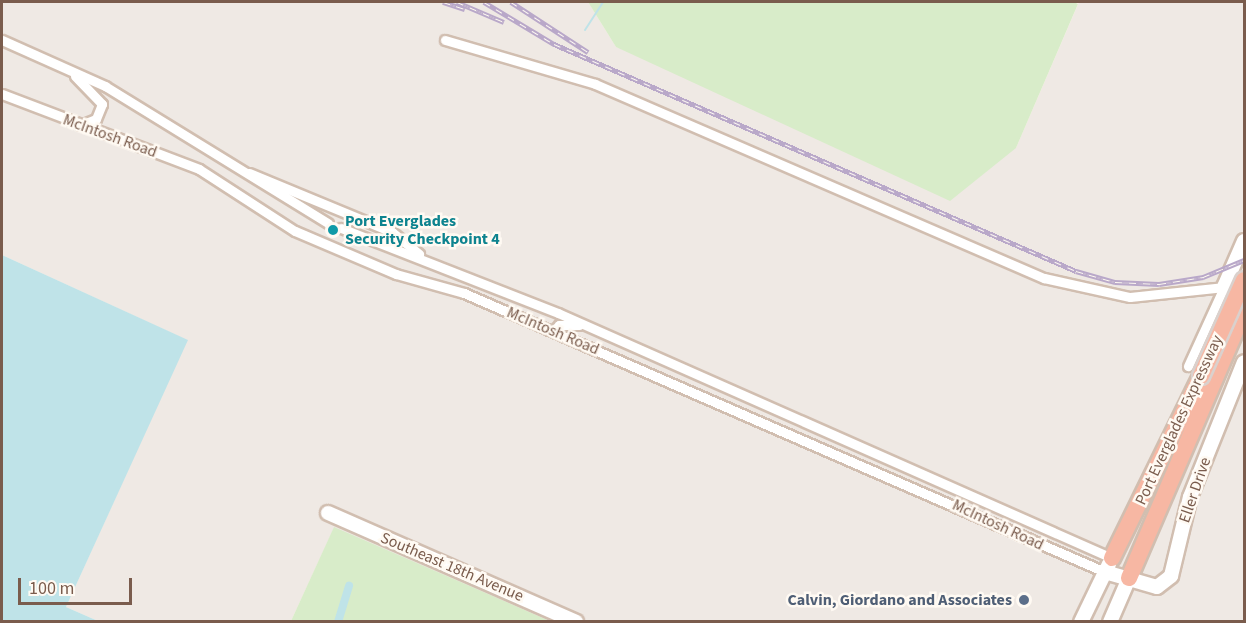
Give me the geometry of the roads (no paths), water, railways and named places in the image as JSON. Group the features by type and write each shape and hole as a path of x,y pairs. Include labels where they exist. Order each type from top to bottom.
{"highway":[{"name":"Port Everglades Expressway","path":"1108,565 1245,280"},
{"name":"Port Everglades Expressway","path":"1129,578 1200,374 1245,311"}],"street":[{"name":"McIntosh Road","path":"2,40 105,86 229,165 328,223"},
{"path":"445,40 595,84 1044,278 1130,297 1224,287 1245,296"},
{"path":"67,69 102,104 96,119 80,125"},
{"name":"McIntosh Road","path":"2,94 224,182 295,231 553,331 1108,565"},
{"name":"McIntosh Road","path":"229,165 392,232 425,260"},
{"name":"McIntosh Road","path":"341,228 584,325 1108,565"},
{"path":"1200,374 1224,287 1245,241"},
{"path":"553,331 559,325 584,325"},
{"name":"Eller Drive","path":"1129,578 1157,587 1171,576 1190,497 1245,362"},
{"name":"Southeast 18th Avenue","path":"328,513 576,621"},
{"path":"1081,621 1108,565 1129,578 1110,621"}],"water":[{"path":"2,255 188,340 66,607 98,621 2,621"}],"waterway":[{"path":"585,30 603,2"},
{"path":"338,622 349,586"}],"railway":[{"path":"443,2 465,9"},
{"path":"457,2 504,22"},
{"path":"484,2 554,44 1076,271 1115,282 1159,284 1203,277 1244,260"},
{"path":"511,2 588,52"}],"place":[{"name":"Port Everglades Security Checkpoint 4","path":"333,230"},
{"name":"Calvin, Giordano and Associates","path":"1024,600"}]}
